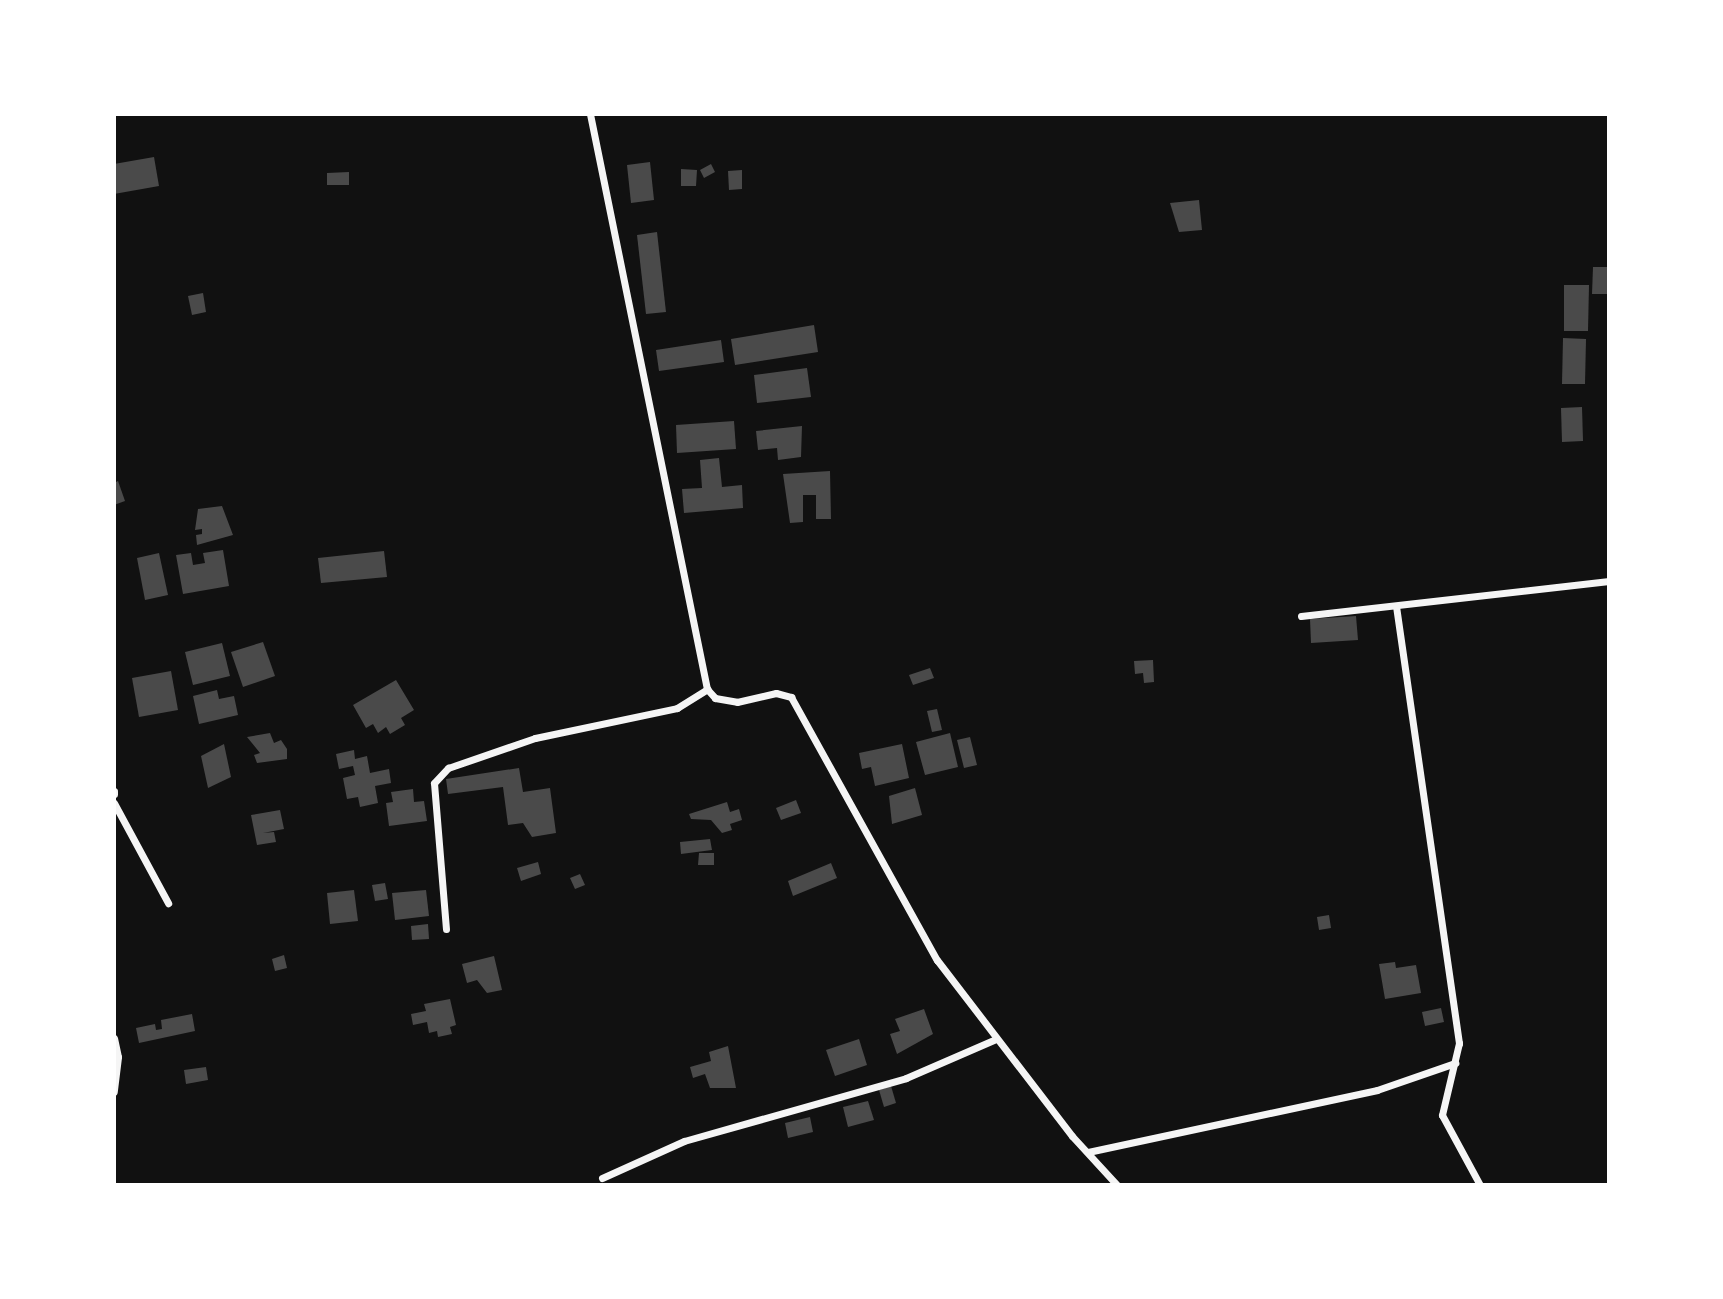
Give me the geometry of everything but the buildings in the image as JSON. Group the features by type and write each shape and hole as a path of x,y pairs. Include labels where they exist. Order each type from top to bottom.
{"street":[{"path":"590,114 707,689 715,698 737,702 776,693 791,697 937,960 996,1039 1117,1185"},
{"path":"1301,616 1609,581"},
{"path":"1396,606 1452,968 1459,1043 1442,1115 1480,1185"},
{"path":"446,929 434,783 448,768 535,738 677,708 707,689"},
{"path":"114,803 168,903"},
{"path":"114,1038 118,1057 114,1092"},
{"path":"602,1178 684,1141 906,1078 996,1039"},
{"path":"1088,1152 1377,1090 1455,1063"}]}
